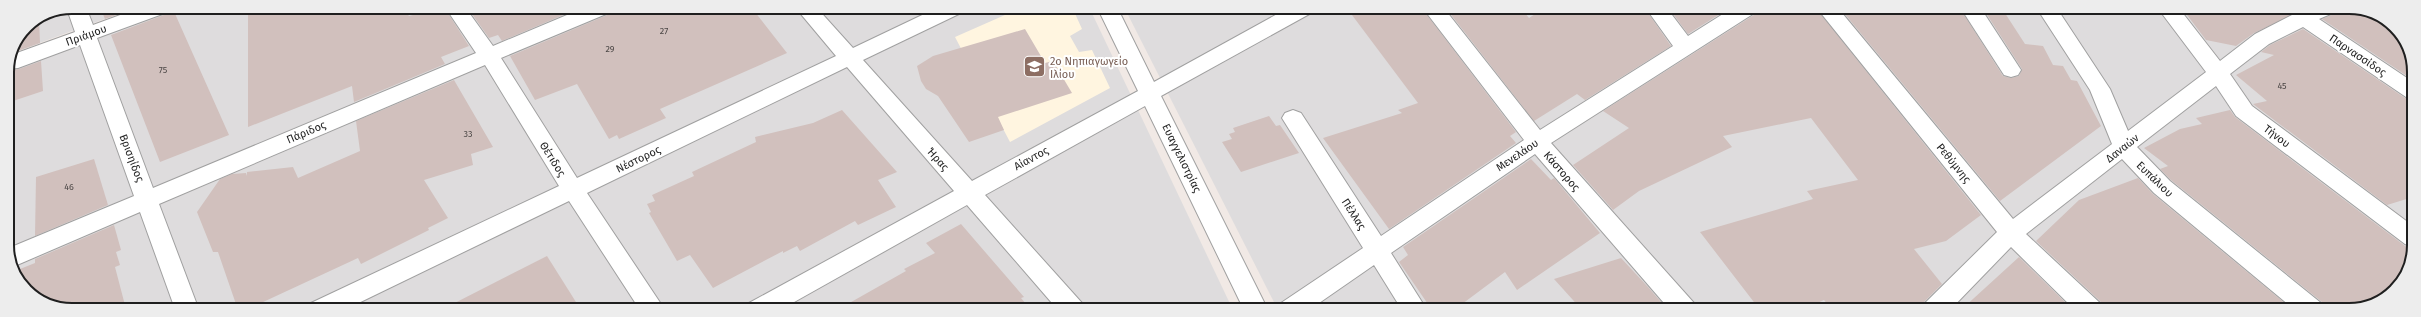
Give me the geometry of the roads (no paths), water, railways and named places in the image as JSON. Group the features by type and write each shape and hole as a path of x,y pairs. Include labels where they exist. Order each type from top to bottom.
{"street":[{"name":"Βρισηίδος","path":"78,14 184,303"},
{"name":"Πριάμου","path":"15,62 142,14"},
{"name":"Θέτιδος","path":"460,14 489,56 573,190 648,303"},
{"name":"Πάριδος","path":"15,255 147,198 588,14"},
{"name":"Ήρας","path":"811,14 1067,303"},
{"name":"Νέστορος","path":"335,303 941,14"},
{"name":"Ευαγγελιστρίας","path":"1110,14 1253,303"},
{"name":"Αίαντος","path":"771,303 1293,14"},
{"name":"Κάστορος","path":"1437,14 1537,142 1679,303"},
{"path":"1660,14 1686,48"},
{"name":"Μενελάου","path":"1301,303 1537,142 1738,14"},
{"name":"Ρεθύμνης","path":"1832,14 2011,233 2084,303"},
{"path":"1975,14 2011,70"},
{"name":"Ευπάλιου","path":"2050,14 2100,89 2124,147 2162,188 2303,303"},
{"name":"Τήνου","path":"2172,14 2218,73 2244,112 2407,234"},
{"name":"Δαναών","path":"1941,303 2011,233 2262,39 2312,14"},
{"name":"Παρνασσίδος","path":"2303,18 2407,88"},
{"name":"Πέλλας","path":"1293,118 1411,303"}],"place":[{"name":"2ο Νηπιαγωγείο Ιλίου","path":"1035,67"}]}
